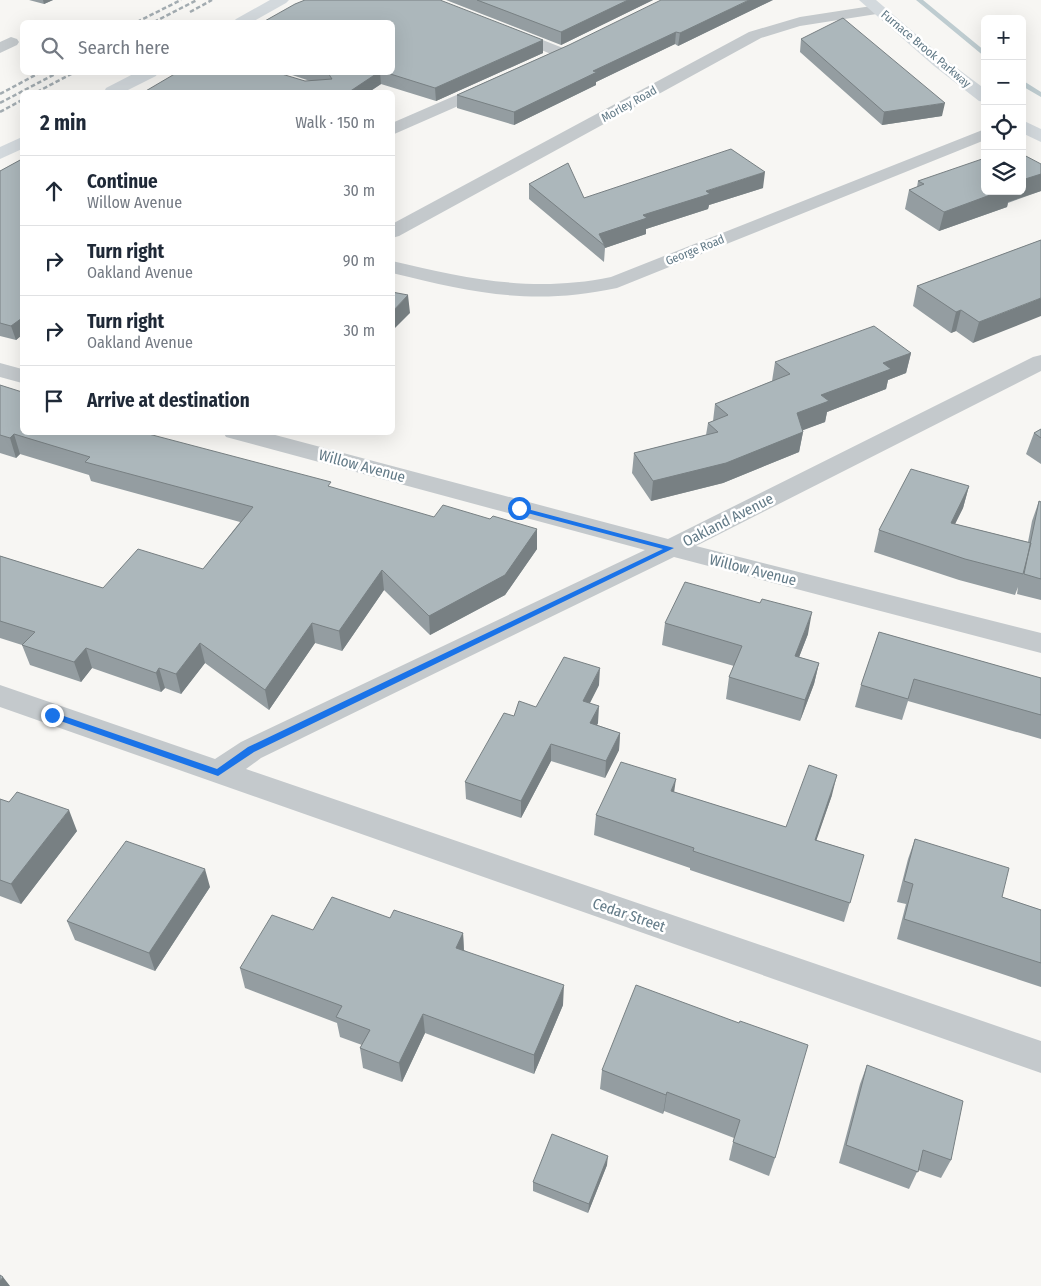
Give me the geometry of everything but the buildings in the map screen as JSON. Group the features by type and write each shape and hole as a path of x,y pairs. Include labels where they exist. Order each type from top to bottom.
{"main road":[{"path":"244,20 281,0"},
{"name":"Furnace Brook Parkway","path":"873,5 940,63 981,95"},
{"path":"116,90 144,75"},
{"path":"1026,128 1041,137"}],"street":[{"name":"Morley Road","path":"395,230 755,35 770,29 873,5"},
{"path":"499,28 562,53"},
{"path":"0,39 11,42 0,48"},
{"path":"544,61 578,45"},
{"path":"395,129 501,80"},
{"path":"395,114 415,120"},
{"name":"George Road","path":"395,268 515,291 552,293 596,287 618,282 981,136"},
{"name":"Oakland Avenue","path":"218,772 251,750 670,548 1041,362"},
{"path":"0,370 20,375"},
{"name":"Willow Avenue","path":"245,435 670,548 1041,643"},
{"path":"0,696 218,772"},
{"name":"Cedar Street","path":"218,772 1041,1057"}],"waterway":[{"path":"919,0 981,52"},
{"path":"1026,85 1041,95"}],"railway":[{"path":"141,20 181,0"},
{"path":"158,20 197,0"},
{"path":"190,12 212,0"},
{"path":"0,94 35,75"},
{"path":"25,90 53,75"},
{"path":"41,90 69,75"},
{"path":"0,103 20,92"},
{"path":"0,112 20,101"}],"route":[{"path":"52,715 218,772 251,750 670,548 519,508"}]}
